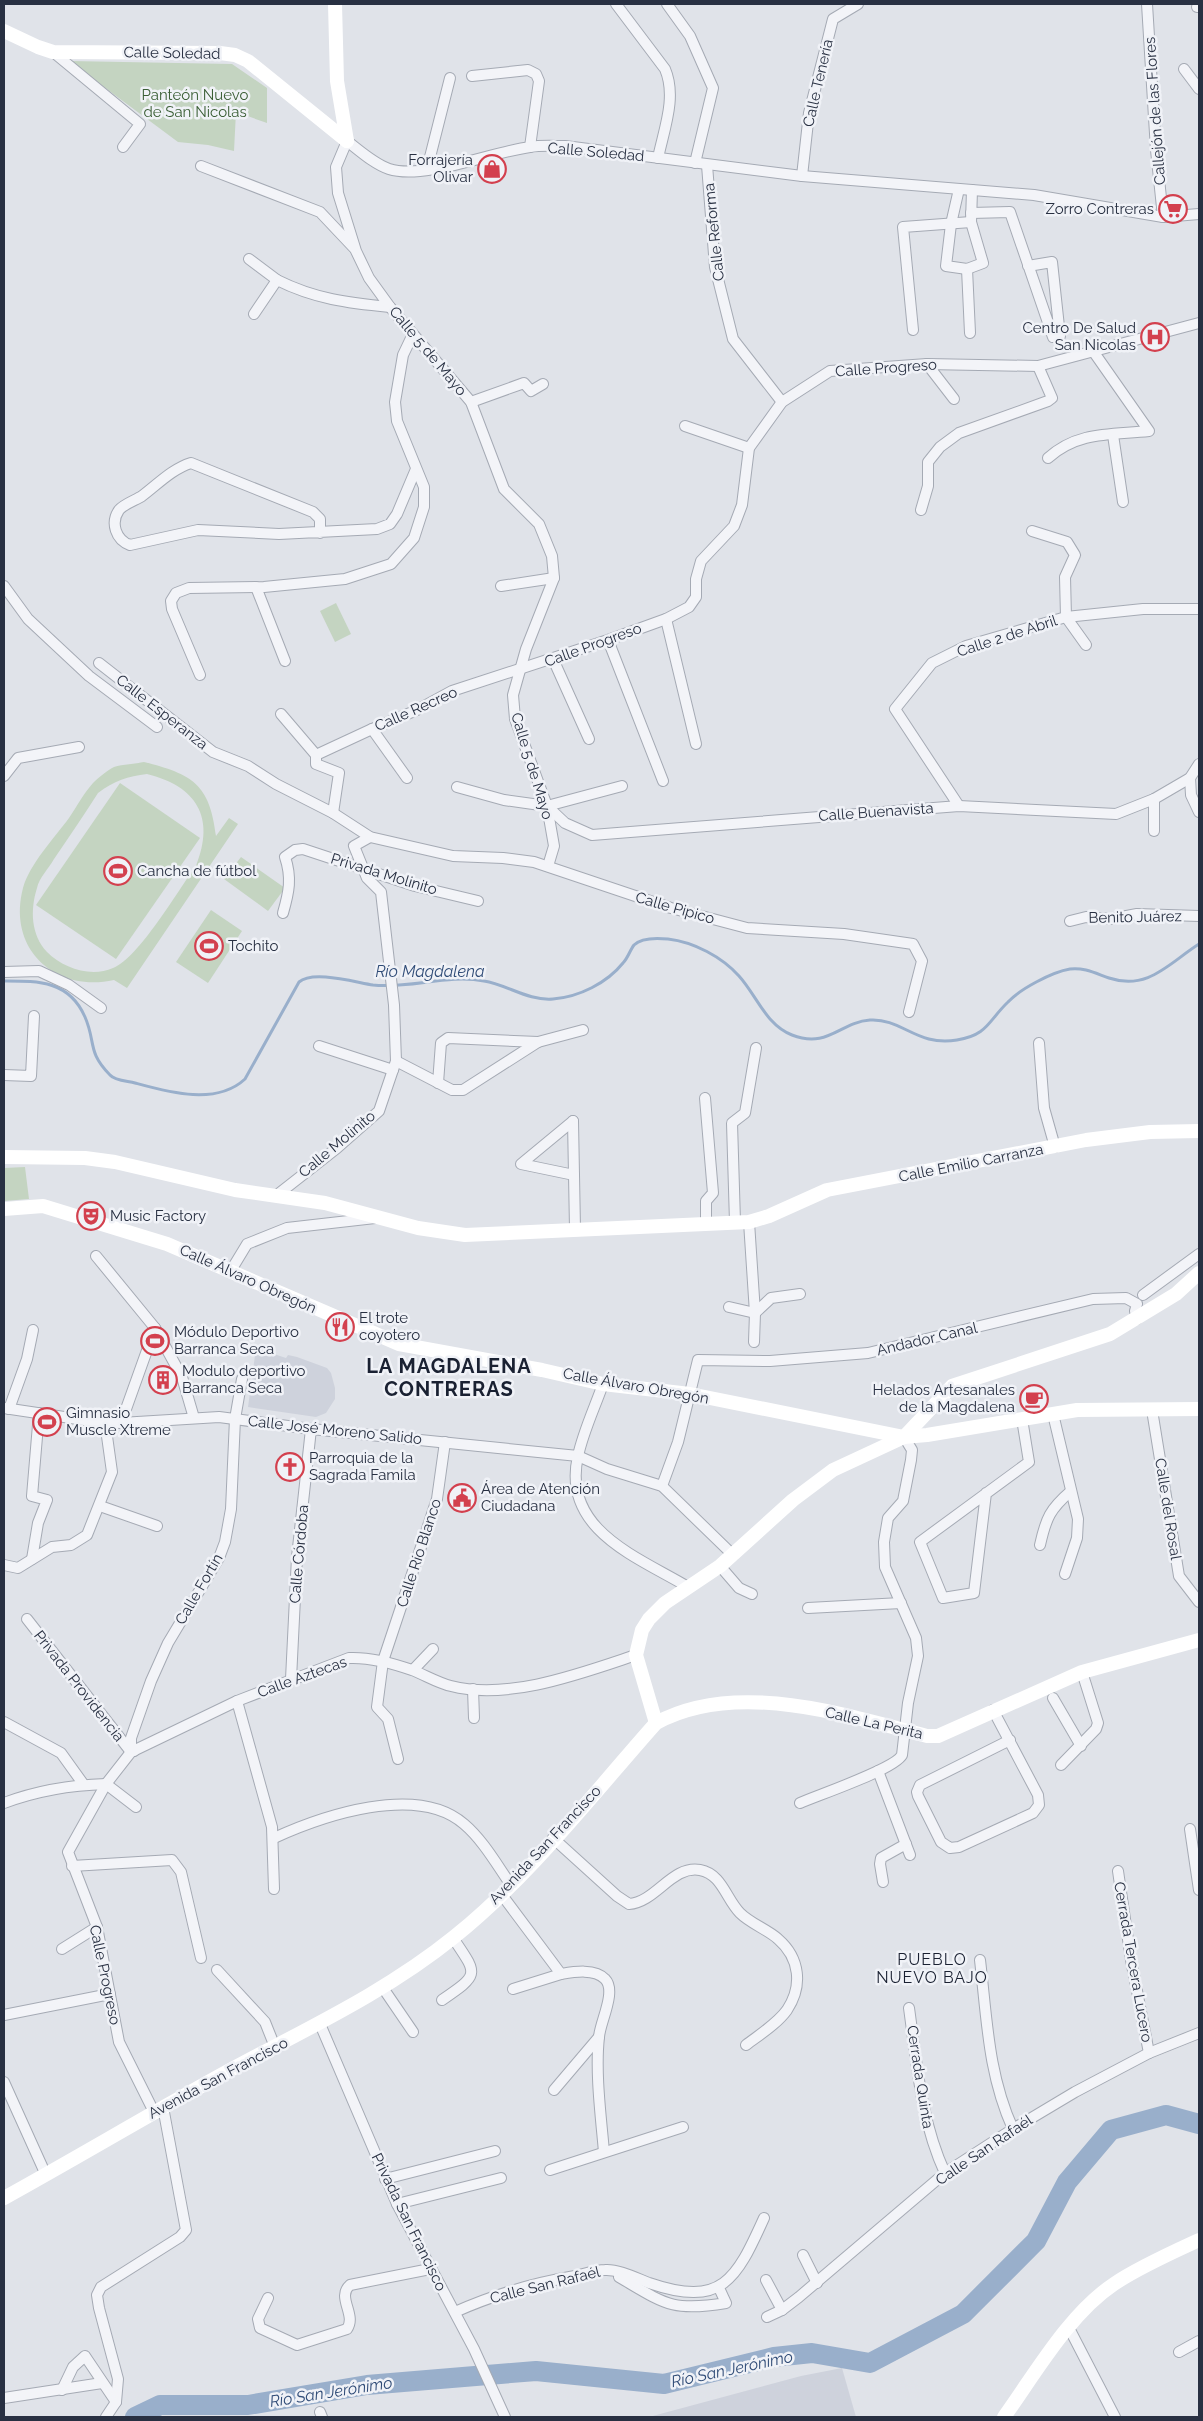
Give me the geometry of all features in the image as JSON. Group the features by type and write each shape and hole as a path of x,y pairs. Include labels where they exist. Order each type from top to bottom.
{"street":[{"path":"335,4 337,81 347,141"},
{"path":"616,4 666,68 669,78 669,109 658,158"},
{"name":"Calle Reforma","path":"667,4 690,36 713,88 695,163"},
{"name":"Calle Tenería","path":"802,176 809,113 833,19 858,4"},
{"name":"Callejón de las Flores","path":"1147,4 1156,150 1163,217"},
{"name":"Calle Soledad","path":"4,31 53,52 235,55 248,61 347,141 373,161 388,169 404,171 427,169 530,147 597,149 802,176 1034,195 1163,217 1199,214"},
{"path":"53,52 140,124 123,147"},
{"path":"1184,69 1199,89"},
{"path":"472,76 528,70 536,74 539,80 530,147"},
{"path":"427,169 450,78"},
{"name":"Calle 5 de Mayo","path":"347,141 336,167 338,193 356,251 369,278 390,307 471,402 504,490 539,524 552,556 554,578 519,670 513,695 515,719 547,806 554,846 548,866"},
{"name":"Calle Reforma","path":"708,165 715,267 733,339 782,402"},
{"path":"201,166 320,212 356,251"},
{"path":"959,188 951,224 946,266 967,269 983,263 971,218 972,190"},
{"path":"913,330 903,227 951,224 971,218 1010,212 1028,266 1053,337 1060,336 1052,262 1028,266"},
{"path":"250,259 277,280 302,293 352,303 390,307"},
{"path":"967,269 970,333"},
{"path":"254,314 277,280"},
{"name":"Calle Progreso","path":"519,670 666,619 689,607 696,597 696,579 701,561 734,526 742,506 749,448 782,402 830,371 927,364 1038,366 1199,323"},
{"path":"200,675 172,609 171,601 176,592 189,588 308,584 345,579 391,564 414,538 424,507 424,487 397,421 394,402 403,355 413,334"},
{"path":"1048,458 1062,446 1081,438 1150,431 1093,351"},
{"path":"927,364 954,399"},
{"path":"921,510 928,486 928,462 940,447 959,433 1052,398 1038,366"},
{"path":"471,402 524,383 531,391 543,384"},
{"path":"685,426 749,448"},
{"path":"1113,435 1124,502"},
{"path":"320,533 320,519 313,512 191,463 170,473 142,496 120,509 115,520 117,535 122,542 130,545 198,530 279,534 320,533 377,528 390,524 397,514 416,469"},
{"path":"1032,531 1067,542 1076,555 1065,577 1066,617 1086,645"},
{"path":"501,586 554,578"},
{"path":"4,586 28,619 89,676 157,727"},
{"path":"256,587 285,661"},
{"name":"Calle 2 de Abril","path":"959,806 895,710 932,663 966,646 1066,617 1143,610 1199,609"},
{"path":"666,619 696,744"},
{"path":"608,640 663,781"},
{"path":"553,659 589,739"},
{"name":"Calle Esperanza","path":"99,663 213,752 248,766 276,784 334,813 370,837"},
{"name":"Calle Recreo","path":"316,755 417,710 452,691 519,670"},
{"path":"281,714 316,755 316,764 340,773 334,813"},
{"path":"372,729 407,778"},
{"path":"4,776 18,758 79,747"},
{"name":"Calle Buenavista","path":"547,806 565,823 592,836 959,806 1116,814 1154,798 1190,778 1199,764"},
{"path":"1190,778 1191,795 1199,812"},
{"path":"457,787 504,800 547,806 622,786"},
{"path":"1154,798 1154,832"},
{"name":"Calle Pipico","path":"370,837 453,856 503,858 548,866 672,908 747,928 844,934 914,944 922,961 909,1012"},
{"name":"Calle Molinito","path":"276,1195 337,1148 379,1111 394,1066 394,1005 381,892 362,869 354,846 370,837"},
{"name":"Privada Molinito","path":"282,913 291,888 290,872 285,857 290,853 303,849 415,886 478,901"},
{"name":"Benito Juárez","path":"1070,920 1086,917 1111,918 1137,914 1199,916"},
{"path":"4,972 39,972 69,984 101,1008"},
{"path":"4,1075 31,1076 34,1016"},
{"path":"319,1046 394,1066 452,1090 462,1090 538,1042 583,1030"},
{"path":"438,1083 441,1043 448,1038 538,1042"},
{"path":"1039,1043 1044,1108 1055,1148"},
{"path":"754,1342 755,1313 742,1222 732,1123 745,1113 756,1048"},
{"path":"705,1098 714,1193 706,1201 706,1223"},
{"path":"574,1175 521,1164 573,1121 574,1175 575,1229"},
{"name":"Calle Emilio Carranza","path":"4,1156 85,1158 116,1162 234,1190 276,1195 324,1204 418,1228 465,1235 742,1222 769,1216 827,1190 1120,1135 1199,1134"},
{"name":"Calle Álvaro Obregón","path":"4,1209 43,1206 167,1244 399,1344 542,1370 603,1384 690,1394 789,1416 904,1436"},
{"path":"230,1272 247,1244 287,1228 380,1218"},
{"path":"1143,1295 1199,1254"},
{"path":"96,1256 155,1328 182,1377 194,1418"},
{"path":"656,1723 636,1654 642,1630 648,1619 665,1603 720,1566 793,1500 833,1470 904,1436 952,1386 1110,1334 1176,1294 1199,1273"},
{"path":"755,1313 771,1298 800,1294"},
{"name":"Andador Canal","path":"690,1394 698,1360 770,1361 868,1353 1093,1300 1126,1298 1136,1304 1137,1319"},
{"path":"729,1307 755,1313"},
{"path":"121,1423 155,1328"},
{"path":"6,1408 27,1359 33,1330"},
{"name":"Calle Fortín","path":"132,1752 133,1730 151,1681 168,1643 219,1558 225,1542 231,1509 235,1419 242,1379"},
{"path":"603,1384 578,1456 575,1488 581,1505 609,1540 624,1552 688,1587"},
{"path":"690,1394 678,1442 662,1486 733,1555"},
{"name":"Calle José Moreno Salido","path":"6,1408 40,1414 121,1423 194,1418 235,1419 311,1429 578,1456 607,1469 662,1486"},
{"path":"904,1436 927,1435 1086,1410 1199,1409"},
{"name":"Calle del Rosal","path":"1152,1410 1179,1576 1199,1602"},
{"path":"32,1560 38,1523 47,1500 32,1496 40,1414"},
{"path":"1053,1414 1078,1519 1077,1538 1065,1574"},
{"path":"986,1493 974,1594 943,1598 920,1542 986,1493 1029,1462 1022,1419"},
{"path":"4,1565 18,1568 52,1547 71,1545 87,1535 112,1472 105,1422"},
{"name":"Calle Córdoba","path":"291,1679 297,1557 311,1429"},
{"path":"800,1802 878,1771 902,1757 908,1703 918,1656 916,1638 885,1566 884,1542 888,1518 902,1501 911,1460 912,1450 904,1436"},
{"name":"Calle Río Blanco","path":"398,1759 388,1719 377,1707 382,1661 434,1510 445,1442"},
{"path":"1040,1545 1048,1514 1071,1491"},
{"path":"100,1506 158,1526"},
{"path":"720,1566 739,1588 752,1594"},
{"path":"808,1608 902,1603"},
{"name":"Privada Providencia","path":"27,1619 132,1752"},
{"name":"Calle La Perita","path":"656,1723 669,1716 708,1705 746,1702 827,1710 927,1736 938,1736 1082,1672 1199,1640"},
{"path":"413,1670 433,1649"},
{"name":"Calle Aztecas","path":"106,1784 132,1752 237,1701 349,1658 382,1661 413,1670 450,1686 473,1689 549,1684 636,1654"},
{"path":"1061,1765 1096,1729 1098,1723 1082,1672"},
{"path":"473,1689 474,1718"},
{"path":"1053,1698 1081,1746"},
{"path":"237,1701 274,1838 274,1889"},
{"path":"993,1710 1010,1740 1038,1795 1039,1801 1036,1810 959,1848 945,1846 941,1842 918,1796 917,1792 920,1785 1010,1740"},
{"path":"4,1722 61,1753 84,1785"},
{"name":"Avenida San Francisco","path":"4,2198 159,2109 275,2046 320,2024 383,1988 453,1938 507,1890 656,1723"},
{"path":"878,1771 910,1856"},
{"path":"4,1803 26,1795 84,1785 106,1784 136,1807"},
{"name":"Calle Progreso","path":"106,1784 68,1852 97,1927 119,2042 159,2109 186,2230 180,2237 100,2287 97,2295 99,2308 118,2379 116,2402"},
{"path":"274,1838 324,1818 356,1809 400,1805 422,1807 442,1812 464,1823 561,1974"},
{"path":"1190,1829 1199,1890"},
{"path":"553,1838 617,1896 630,1904 641,1902 680,1874 698,1870 707,1872 715,1877 740,1913 778,1938 791,1952 797,1964 798,1983 787,2010 746,2045"},
{"path":"883,1882 881,1858 906,1844"},
{"path":"72,1866 172,1860 181,1872 201,1958"},
{"name":"Cerrada Tercera Lucero","path":"1118,1871 1130,1960 1149,2054"},
{"path":"62,1949 97,1927"},
{"path":"442,2000 464,1985 472,1974 472,1967 453,1938"},
{"path":"980,1960 993,2073 1001,2104 1012,2129"},
{"path":"217,1970 265,2022 275,2046"},
{"path":"513,1989 561,1974 590,1972 606,1979 610,1987 609,1998 599,2037 600,2100 604,2152"},
{"path":"383,1988 413,2032"},
{"path":"4,2015 110,1994"},
{"name":"Cerrada Quinta","path":"909,2008 920,2095 929,2135 945,2173"},
{"name":"Privada San Francisco","path":"320,2024 397,2204 430,2270 474,2349 503,2412"},
{"name":"Calle San Rafaél","path":"767,2317 782,2310 817,2283 945,2173 1012,2129 1075,2092 1149,2054 1199,2032"},
{"path":"554,2090 599,2037"},
{"path":"4,2082 46,2175"},
{"path":"550,2170 683,2127"},
{"path":"386,2179 495,2151"},
{"path":"397,2204 500,2178"},
{"path":"719,2288 730,2278 748,2252 764,2218"},
{"path":"1004,2417 1069,2328 1099,2295 1114,2283 1199,2240"},
{"path":"803,2255 817,2283"},
{"path":"268,2298 258,2319 260,2328 281,2340 299,2345 347,2329 351,2318 345,2290 350,2285 430,2270"},
{"name":"Calle San Rafaél","path":"455,2312 520,2288 607,2270 690,2293 706,2293 719,2288 726,2303 697,2308 675,2306 662,2302 607,2270"},
{"path":"766,2280 782,2310"},
{"path":"1069,2328 1115,2417"},
{"path":"1179,2352 1199,2341"},
{"path":"62,2390 73,2367 85,2356 116,2402 106,2417"},
{"path":"4,2398 102,2383"}],"shaded area":[{"path":"256,1348 286,1358 288,1355 297,1357 327,1368 331,1373 335,1388 335,1399 326,1413 316,1417 248,1407"},
{"path":"842,2368 856,2417 649,2417 801,2376"}],"green space":[{"name":"Panteón Nuevo de San Nicolas","path":"69,61 232,64 267,88 267,123 236,112 234,151 208,145 178,142"},
{"path":"336,603 351,634 335,642 320,611"},
{"path":"144,762 175,771 196,784 209,804 216,836 229,818 238,824 127,988 114,980 92,982 73,980 55,973 40,962 29,947 22,930 20,910 23,888 36,861 93,783 114,767","holes":["147,774 164,779 189,795 197,806 202,819 204,833 202,848 196,866 146,938 123,962 105,971 96,972 78,970 61,963 47,952 35,930 33,905 38,884 98,793 116,782 134,776"]},
{"name":"Cancha de fútbol","path":"120,783 200,838 116,959 36,905"},
{"path":"241,857 285,888 268,911 224,879"},
{"name":"Tochito","path":"211,910 242,931 208,983 176,962"},
{"path":"25,1167 29,1199 4,1201 4,1168"}],"waterway":[{"name":"Río Magdalena","path":"4,981 28,981 51,985 61,989 70,996 85,1017 98,1060 112,1077 177,1093 206,1095 233,1087 245,1079 299,982 314,977 387,986 470,979 493,983 535,998 563,998 592,988 609,977 625,961 637,942 660,938 688,943 716,957 739,976 775,1024 792,1035 815,1039 833,1034 850,1025 870,1020 891,1023 931,1040 943,1041 957,1040 975,1035 987,1026 1013,997 1046,977 1070,969 1080,969 1109,978 1135,981 1147,978 1168,967 1199,944"},
{"name":"Río San Jerónimo","path":"135,2417 160,2405 248,2405 367,2385 536,2371 664,2384 774,2357 812,2353 870,2363 963,2314 1036,2241 1067,2182 1111,2130 1166,2115 1199,2124"}],"place":[{"name":"Forrajería Olivar","path":"492,169"},
{"name":"Zorro Contreras","path":"1173,209"},
{"name":"Centro De Salud San Nicolas","path":"1155,337"},
{"name":"Cancha de fútbol","path":"118,871"},
{"name":"Tochito","path":"209,946"},
{"name":"Music Factory","path":"91,1216"},
{"name":"El trote coyotero","path":"340,1327"},
{"name":"Módulo Deportivo Barranca Seca","path":"155,1341"},
{"name":"Modulo deportivo Barranca Seca","path":"163,1380"},
{"name":"Helados Artesanales de la Magdalena","path":"1034,1399"},
{"name":"Gimnasio Muscle Xtreme","path":"47,1422"},
{"name":"Parroquia de la Sagrada Famila","path":"290,1467"},
{"name":"Área de Atención Ciudadana","path":"462,1498"}],"district":[{"name":"LA MAGDALENA CONTRERAS","path":"449,1378"},
{"name":"PUEBLO NUEVO BAJO","path":"932,1968"}]}
